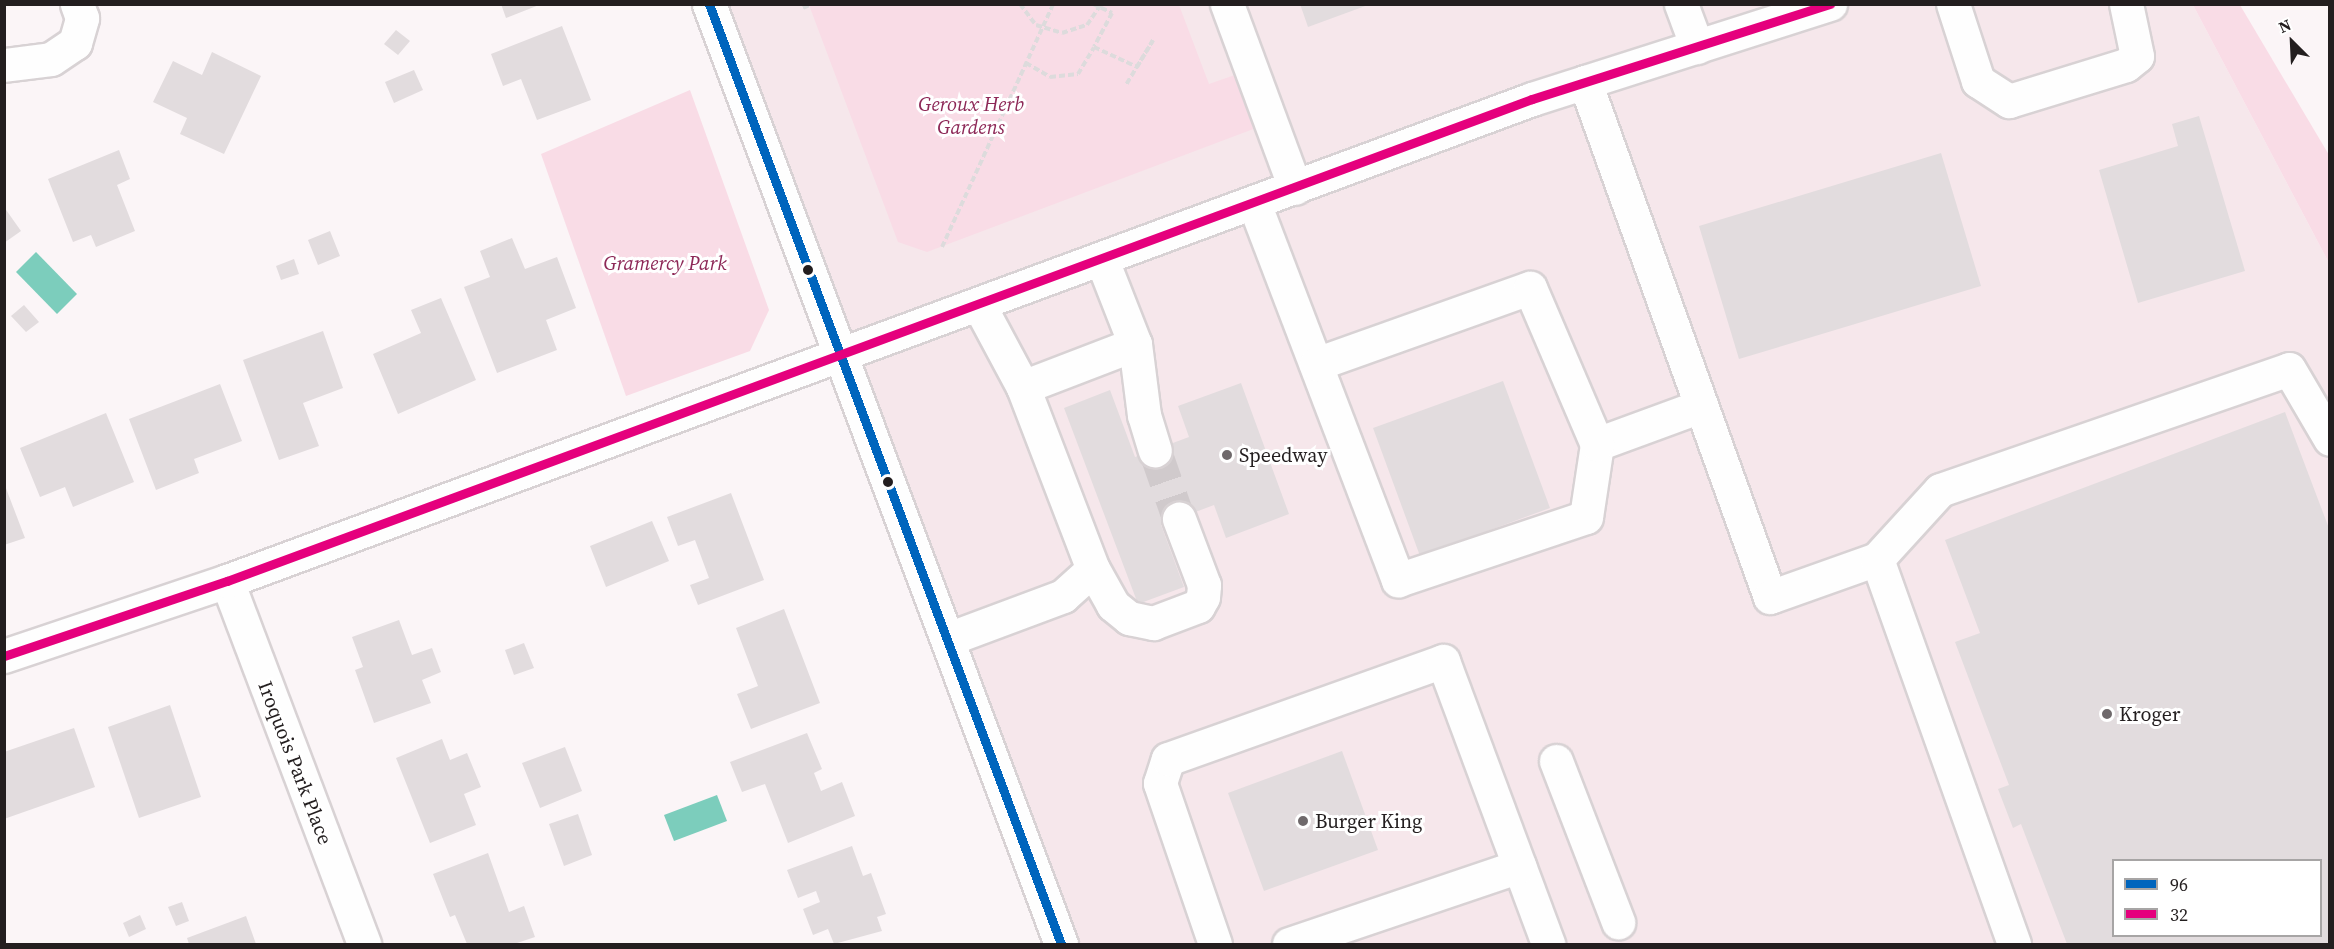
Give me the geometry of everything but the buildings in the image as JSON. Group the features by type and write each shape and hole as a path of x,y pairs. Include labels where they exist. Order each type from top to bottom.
{"street":[{"path":"4,65 51,59 75,43 82,18 77,4"},
{"path":"709,4 1061,945"},
{"path":"1227,4 1295,188"},
{"path":"1681,4 1697,47"},
{"path":"4,656 227,581 842,357 1585,82 1830,4"},
{"path":"1953,4 1978,81 2009,101 2126,65 2137,56 2126,4"},
{"path":"1585,82 1770,597 1877,559 1940,490 2289,369 2330,439"},
{"path":"1254,203 1398,580 1586,517 1597,444 1530,288 1316,364"},
{"path":"1102,260 1135,344 1144,415 1155,450"},
{"path":"979,305 1023,387 1093,569 1113,605 1129,618 1153,623 1198,606 1204,585 1179,519"},
{"path":"1023,387 1135,344"},
{"path":"1597,444 1701,406"},
{"path":"1877,559 2014,945"},
{"path":"948,639 1063,596 1093,569"},
{"name":"Iroquois Park Place","path":"227,581 364,945"},
{"path":"1215,945 1160,783 1168,759 1443,661 1548,945"},
{"path":"1556,761 1618,922"},
{"path":"1289,945 1519,866"}],"path":[{"path":"803,8 812,4"},
{"path":"1020,4 1042,29 1075,31 1087,25 1101,6"},
{"path":"942,247 1053,4"},
{"path":"1026,63 1050,77 1078,74 1112,13 1093,4"},
{"path":"1094,47 1137,67 1153,40 1126,85"}],"shaded area":[{"path":"699,5 2193,5 2329,263 2329,944 1044,944"},
{"path":"36,252 77,294 57,314 16,272"},
{"path":"717,795 727,821 674,841 664,815"}],"green space":[{"name":"Geroux Herb Gardens","path":"809,5 1179,5 1209,84 1252,69 1272,122 927,252 898,242"},
{"path":"2193,5 2240,5 2329,155 2329,263"},
{"name":"Gramercy Park","path":"690,90 769,310 750,351 626,396 541,154"}],"tunnel":[{"path":"1155,450 1179,519"}],"transit line":[{"name":"96","path":"709,4 1061,944"},
{"name":"32","path":"4,656 227,581 1532,99 1830,4"}],"place":[{"name":"Speedway","path":"1227,455"},
{"name":"Kroger","path":"2107,714"},
{"name":"Burger King","path":"1303,821"}]}
